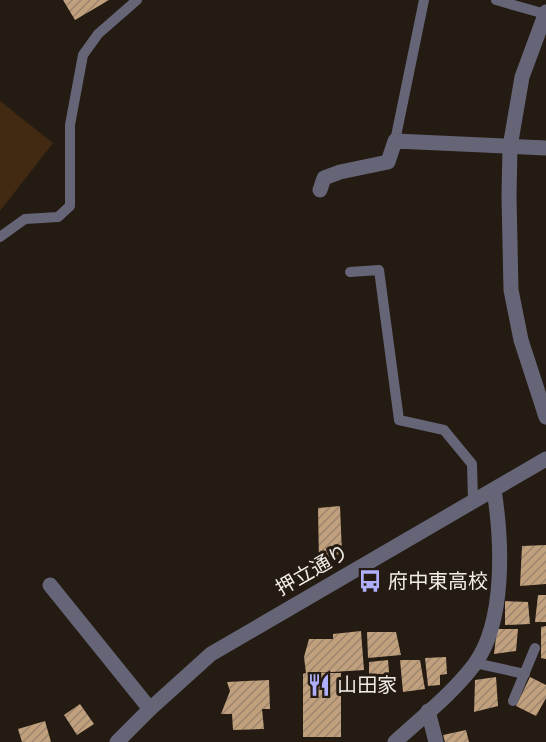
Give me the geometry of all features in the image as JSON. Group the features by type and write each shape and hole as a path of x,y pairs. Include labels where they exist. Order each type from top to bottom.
{"street":[{"path":"545,13 522,77 510,147 511,290 521,340 546,417"},
{"path":"320,190 324,178 340,172 388,162 395,141 546,148"},
{"name":"押立通り","path":"117,742 211,654 546,459"},
{"path":"395,742 456,686 475,663 488,638 500,582 498,518 494,490"},
{"path":"50,585 150,709"},
{"path":"428,711 436,742"}],"lane":[{"path":"0,237 25,219 58,218 70,206 70,125 83,55 98,34 137,0"},
{"path":"395,141 424,0"},
{"path":"496,0 545,13"},
{"path":"350,272 379,270 399,420 444,430 472,464 473,501"},
{"path":"513,701 535,648"},
{"path":"475,663 525,674"}],"shaded area":[{"path":"0,101 53,143 0,211"}],"building":[{"path":"63,0 109,0 75,20"},
{"path":"340,506 342,553 319,561 318,508"},
{"path":"546,545 546,584 520,586 522,546"},
{"path":"538,595 546,595 546,622 535,622"},
{"path":"505,601 528,602 530,624 505,625"},
{"path":"546,626 546,659 541,658 541,627"},
{"path":"497,629 518,629 516,651 494,654"},
{"path":"361,631 364,670 316,673 341,673 341,737 303,737 303,674 306,673 304,657 309,639 333,639 333,634"},
{"path":"367,632 396,632 401,655 368,658"},
{"path":"446,657 447,674 440,675 440,685 428,686 425,658"},
{"path":"388,660 390,685 369,687 369,662"},
{"path":"400,660 420,660 425,689 403,692"},
{"path":"496,677 498,706 474,712 475,680"},
{"path":"530,677 546,685 546,698 536,716 516,706"},
{"path":"269,680 270,709 262,709 264,729 233,730 232,714 221,714 230,691 227,682"},
{"path":"80,704 94,724 77,735 64,715"},
{"path":"45,721 51,742 22,742 18,729"},
{"path":"466,730 469,742 445,742 443,735"}],"place":[{"name":"府中東高校","path":"370,581"},
{"name":"山田家","path":"319,685"}]}
